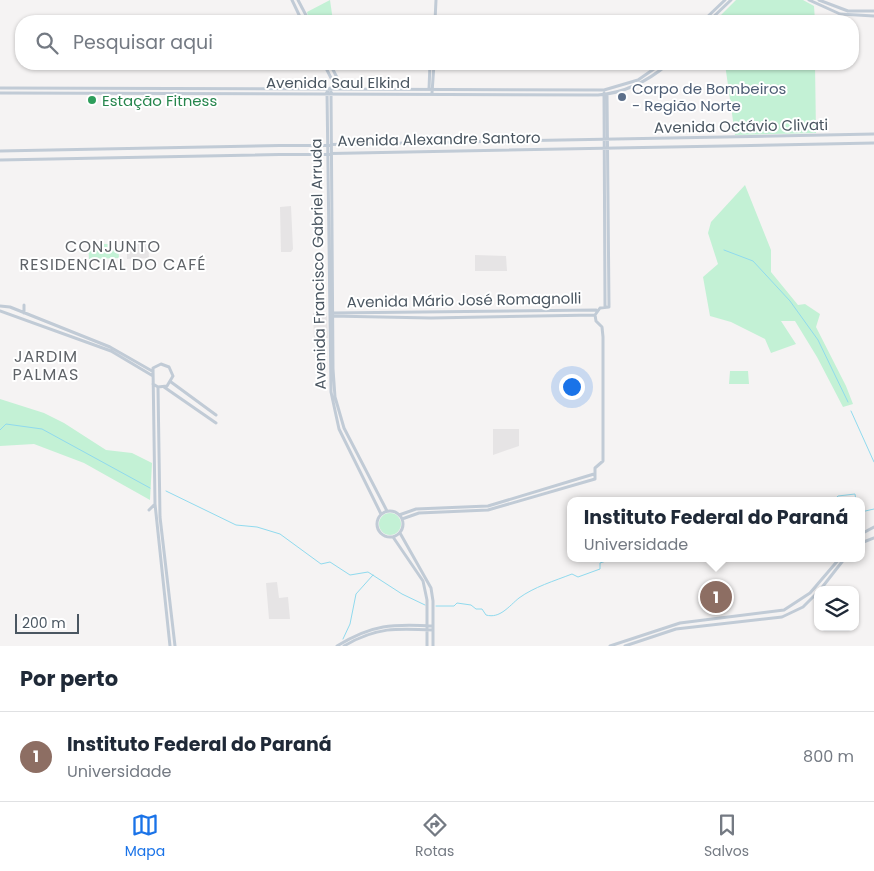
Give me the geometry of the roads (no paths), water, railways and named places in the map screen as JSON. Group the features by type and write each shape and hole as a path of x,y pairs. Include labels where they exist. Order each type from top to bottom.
{"street":[{"path":"292,0 299,15"},
{"path":"298,0 306,15"},
{"path":"435,15 436,0"},
{"path":"709,15 725,0"},
{"path":"716,15 731,0"},
{"path":"809,0 817,5 848,15"},
{"path":"819,0 848,10 874,11"},
{"path":"817,5 820,2 829,4"},
{"path":"715,15 719,6"},
{"path":"859,15 874,16"},
{"name":"Avenida Francisco Gabriel Arruda","path":"327,70 334,82 331,91 330,392 336,418 381,514"},
{"path":"333,70 343,89"},
{"path":"430,70 429,89 432,93 434,89 434,70"},
{"name":"Avenida Saul Elkind","path":"0,88 373,93 429,89 580,91 620,89 653,70"},
{"name":"Avenida Saul Elkind","path":"331,91 378,89 432,93 605,94 638,85 659,70"},
{"path":"373,93 379,92 378,89"},
{"path":"402,519 418,513 488,510 596,479 594,474 596,466 603,461 602,327 595,315 597,310 606,307 605,94 612,89"},
{"name":"Avenida Saul Elkind","path":"0,93 216,90 326,92"},
{"path":"326,92 331,91"},
{"name":"Avenida Francisco Gabriel Arruda","path":"326,92 326,152 334,390 340,418 358,458 387,511"},
{"name":"Avenida Octávio Clivati","path":"605,140 874,134"},
{"name":"Avenida Alexandre Santoro","path":"0,151 605,140"},
{"name":"Avenida Octávio Clivati","path":"606,148 874,143"},
{"name":"Avenida Alexandre Santoro","path":"0,160 326,152 606,148"},
{"path":"24,305 24,312"},
{"path":"0,306 10,306 110,346 153,372"},
{"name":"Avenida Mário José Romagnolli","path":"331,314 597,310"},
{"path":"0,311 111,351 153,377"},
{"name":"Avenida Mário José Romagnolli","path":"331,314 431,318 595,315"},
{"path":"164,387 171,382 172,371 165,365 156,365 153,368 155,504 174,646"},
{"path":"171,382 208,407 216,415"},
{"path":"153,384 158,387 164,387 216,423"},
{"path":"158,387 158,516 170,646"},
{"path":"189,404 193,398"},
{"path":"399,515 416,509 488,506 594,474"},
{"path":"587,476 588,480"},
{"path":"149,510 155,504"},
{"path":"387,511 399,515 402,519 403,527 400,533 393,536 385,536 379,530 377,522 381,514 387,511"},
{"path":"400,533 431,588 433,601 433,646"},
{"path":"393,536 423,581 427,600 427,646"},
{"path":"867,541 874,538"},
{"path":"610,646 680,623 784,610 810,594 837,562"},
{"path":"823,586 842,562"},
{"path":"625,646 676,629 782,617 803,607 814,596"},
{"path":"337,646 374,627 433,628"},
{"path":"344,646 350,640"}],"waterway":[{"path":"724,250 753,261 790,301 818,340 848,402"},
{"path":"851,411 874,462"},
{"path":"0,430 6,424 42,429 150,488"},
{"path":"166,491 236,525 257,527 280,534 321,564 330,562 350,575 368,572 402,594 425,605"},
{"path":"837,497 855,494 855,497"},
{"path":"865,511 874,509"},
{"path":"436,606 454,606 457,603 471,605 476,609 482,609 486,615 496,615 538,587 572,574 578,577 600,569 600,563 603,562"},
{"path":"343,639 350,624 356,594 373,575"}],"place":[{"name":"Corpo de Bombeiros - Região Norte","path":"622,97"},
{"name":"Estação Fitness","path":"92,100"},
{"name":"Instituto Federal do Paraná","path":"716,597"}],"district":[{"name":"CONJUNTO RESIDENCIAL DO CAFÉ","path":"113,255"},
{"name":"JARDIM PALMAS","path":"46,365"}]}
